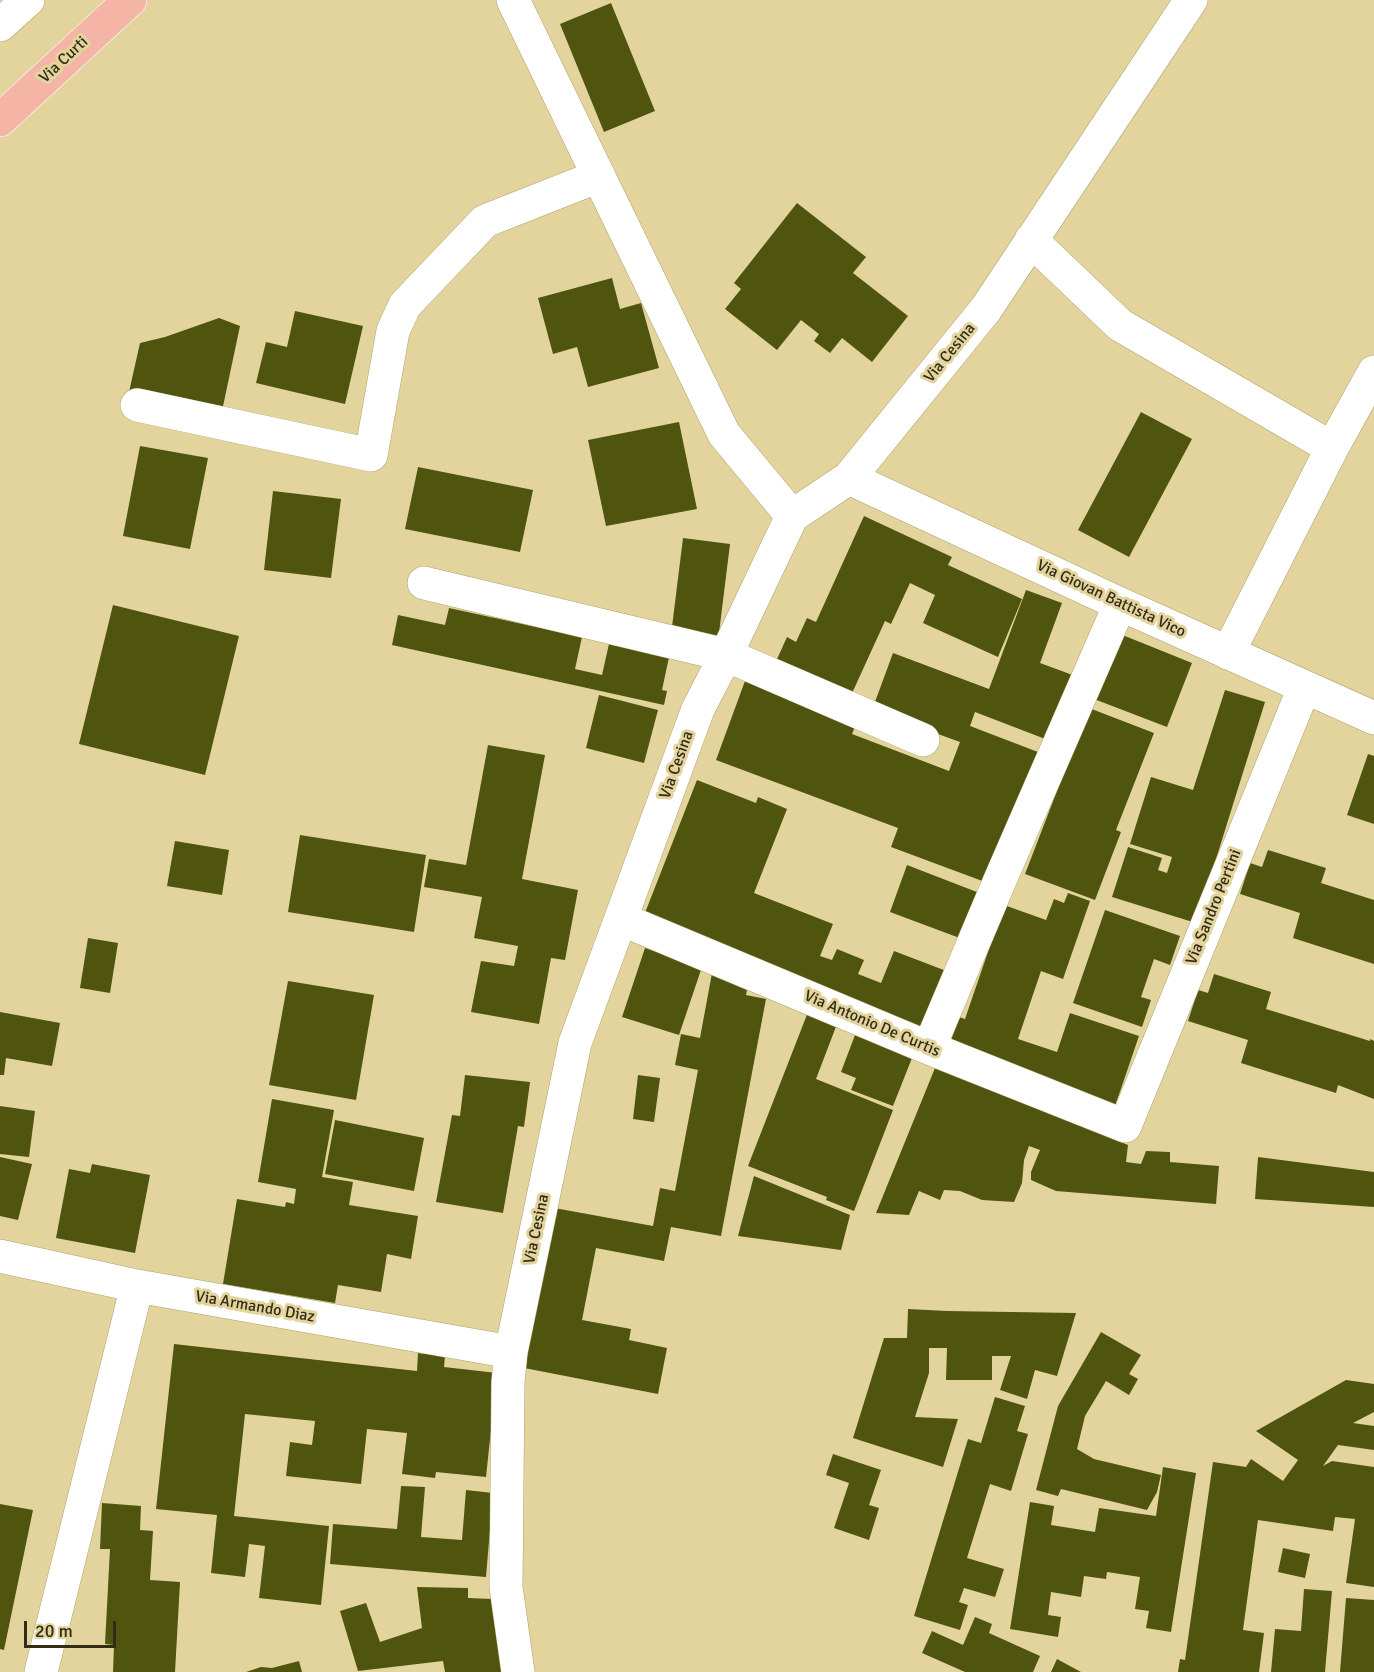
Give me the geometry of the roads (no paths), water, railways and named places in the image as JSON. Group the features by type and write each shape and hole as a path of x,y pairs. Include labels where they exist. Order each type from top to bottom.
{"main road":[{"name":"Via Curti","path":"0,120 130,0"}],"street":[{"path":"0,25 28,0"},
{"path":"513,0 724,434 792,516"},
{"name":"Via Cesina","path":"518,1672 506,1587 508,1382 511,1352 575,1043 698,709 792,516 849,478 986,309 1191,0"},
{"path":"137,405 371,455 393,331 405,305 485,221 599,176"},
{"path":"1031,240 1120,325 1332,448"},
{"path":"1228,653 1332,448 1374,372"},
{"name":"Via Giovan Battista Vico","path":"849,478 1120,604 1374,718"},
{"path":"424,583 726,655 923,740"},
{"path":"929,1048 999,880 1120,604"},
{"name":"Via Sandro Pertini","path":"1125,1126 1304,688"},
{"name":"Via Antonio De Curtis","path":"621,919 929,1048 1125,1126"},
{"name":"Via Armando Diaz","path":"0,1256 137,1286 511,1352"},
{"path":"41,1672 137,1286"}]}
